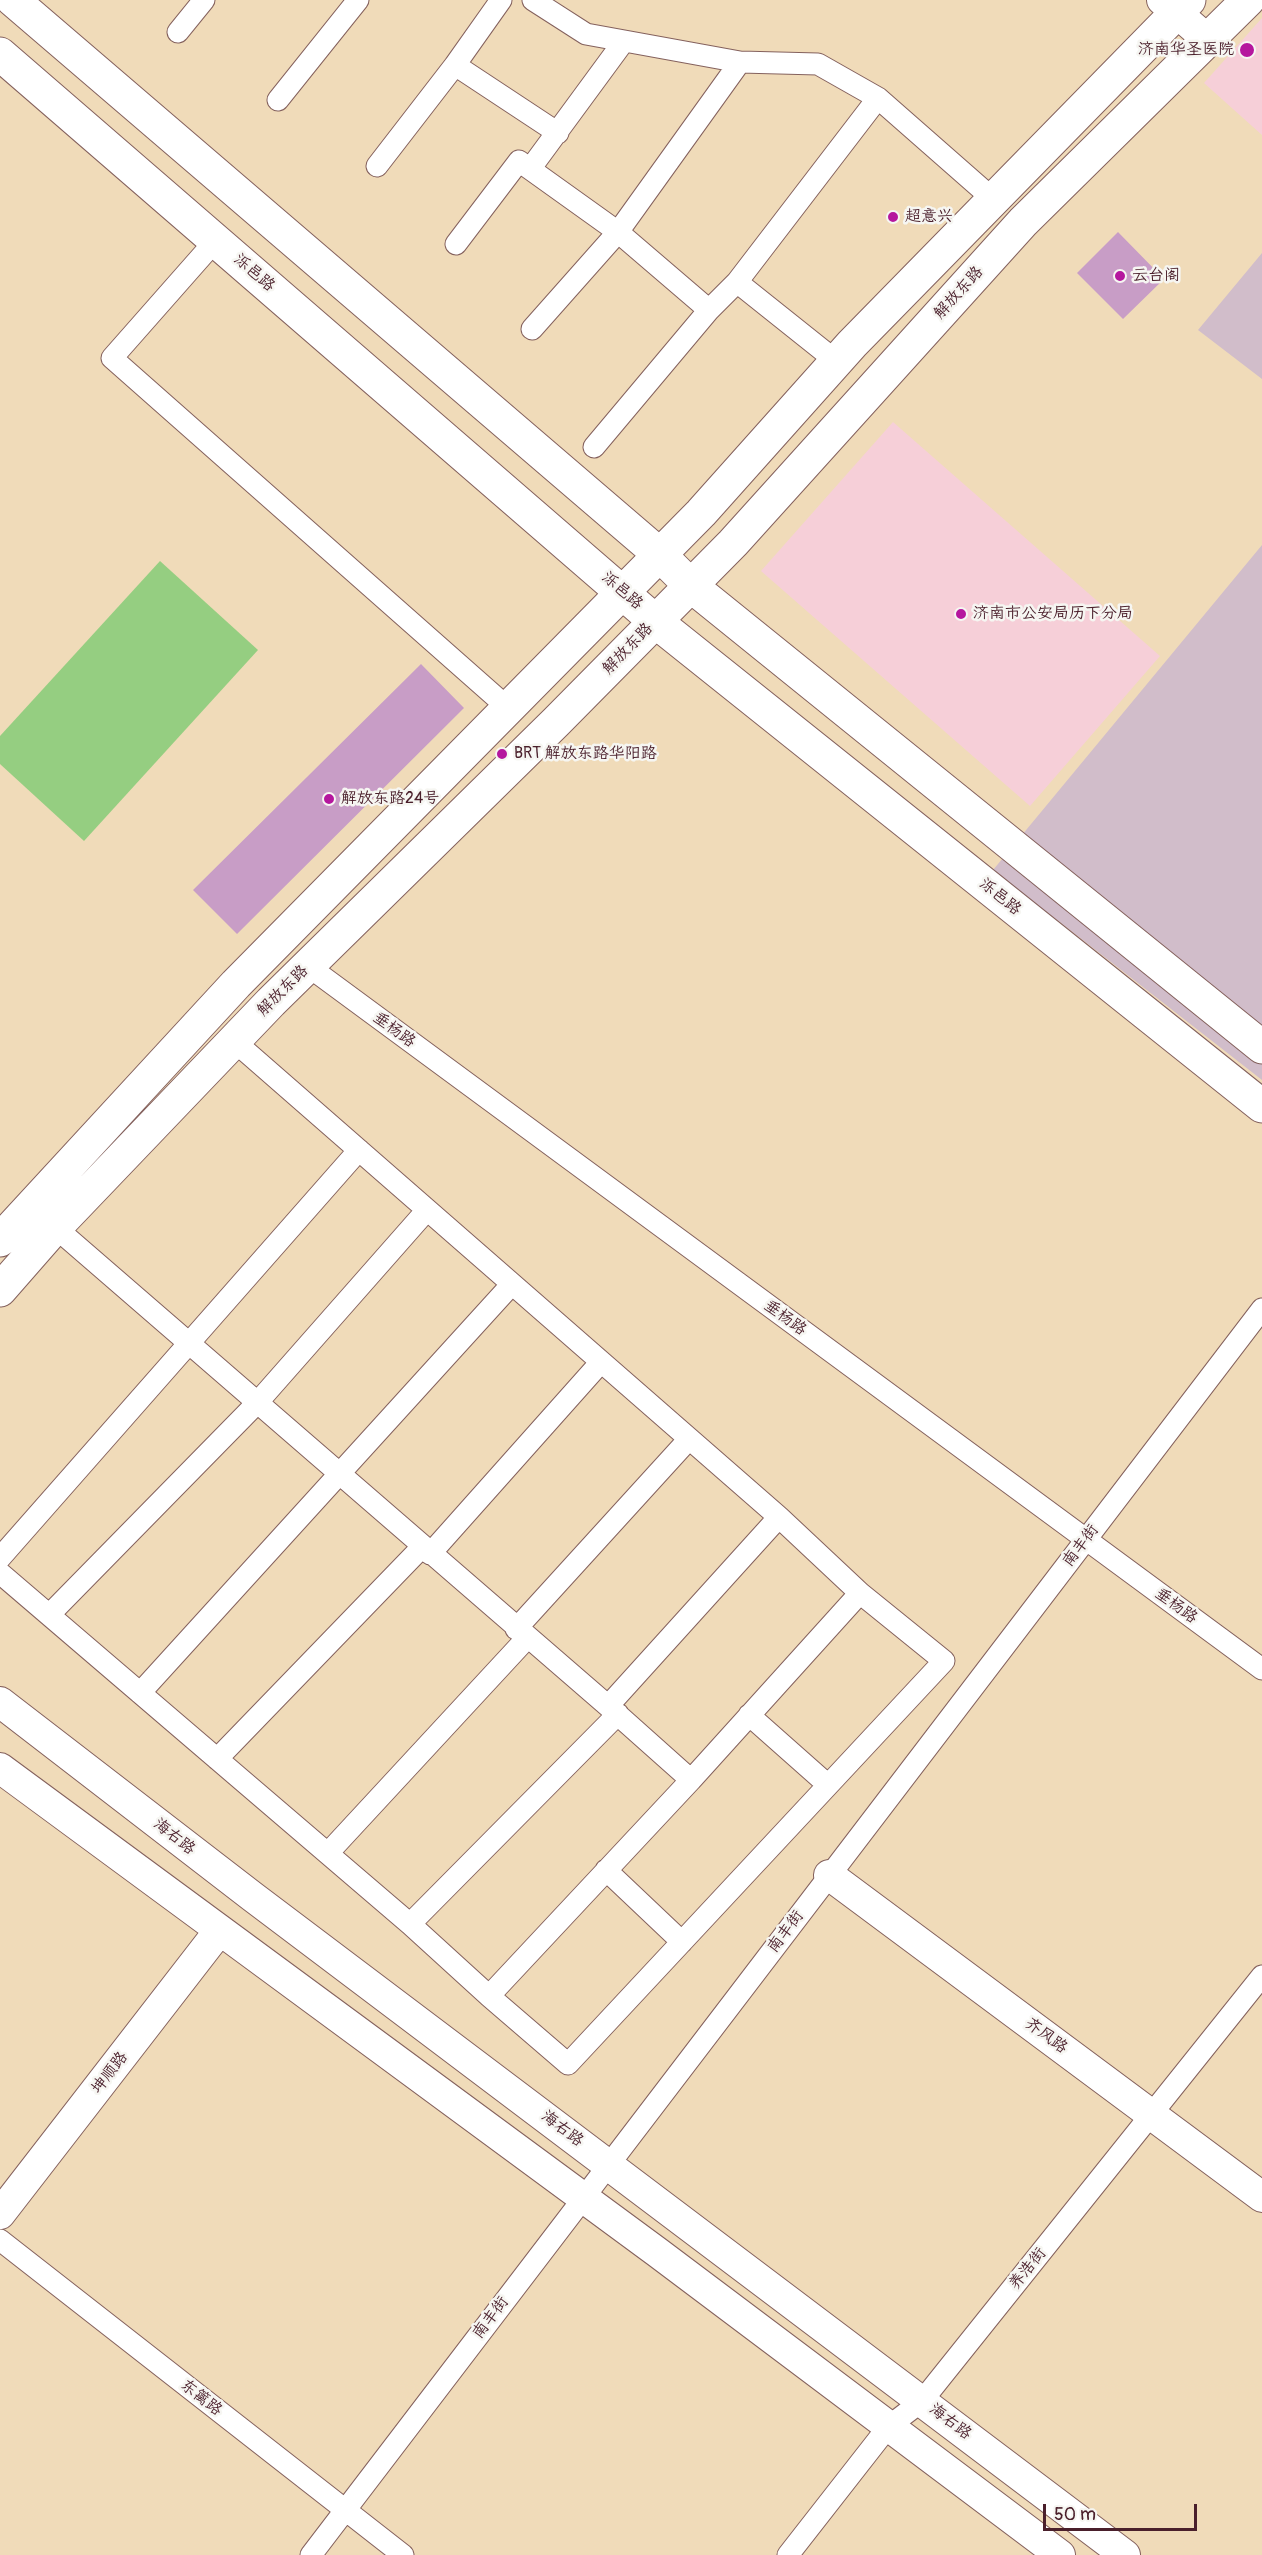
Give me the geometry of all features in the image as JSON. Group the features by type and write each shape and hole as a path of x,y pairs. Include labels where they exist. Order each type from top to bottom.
{"main road":[{"path":"13,0 659,554 690,585 1262,1047"},
{"path":"0,1240 236,984 700,513 836,361 993,199 1176,4 1208,40"},
{"name":"解放东路","path":"0,1290 234,1041 733,543 1023,222 1208,40 1237,4"},
{"name":"泺邑路","path":"0,54 655,621 1262,1107"},
{"name":"海右路","path":"0,1702 253,1897 1125,2555"},
{"path":"0,1768 584,2198 1060,2555"},
{"name":"齐风路","path":"829,1875 1262,2197"},
{"name":"坤顺路","path":"0,2214 219,1931"}],"street":[{"path":"178,32 204,0"},
{"path":"278,100 358,0"},
{"path":"377,166 456,65 501,0"},
{"path":"533,0 586,34 740,62 818,64 878,98 993,199"},
{"path":"530,169 558,134 624,41"},
{"path":"532,329 618,232 740,62"},
{"path":"456,65 558,134"},
{"path":"594,447 709,310 737,282 878,98"},
{"path":"456,244 519,161 618,232 709,310"},
{"path":"216,240 112,358 507,707"},
{"path":"737,282 836,361"},
{"name":"垂杨路","path":"308,966 1262,1669"},
{"path":"0,1573 328,1853 568,2064 944,1661 860,1593 779,1517 234,1041"},
{"path":"0,1558 359,1150"},
{"path":"49,1615 257,1403 427,1210"},
{"path":"56,1228 691,1780"},
{"path":"140,1693 512,1284"},
{"name":"南丰街","path":"310,2555 1262,1309"},
{"path":"218,1759 426,1550 602,1362"},
{"path":"328,1853 689,1439"},
{"path":"410,1924 613,1710 779,1517"},
{"path":"489,1996 691,1780 860,1593"},
{"path":"749,1715 828,1785"},
{"path":"606,1870 682,1942"},
{"name":"养浩街","path":"788,2555 888,2427 922,2401 1262,1976"},
{"name":"东篱路","path":"0,2240 403,2555"}],"shaded area":[{"name":"济南华圣医院","path":"1262,18 1262,135 1204,83"},
{"path":"1262,253 1262,379 1198,330"},
{"name":"济南市公安局历下分局","path":"893,422 1160,656 1030,806 761,571"},
{"path":"1262,545 1262,1080 993,870"}],"green space":[{"path":"160,561 258,650 84,841 0,764 0,736"}],"building":[{"name":"云台阁","path":"1118,232 1164,279 1123,319 1077,273"},
{"name":"解放东路24号","path":"421,664 464,708 237,934 193,890"}],"place":[{"name":"济南华圣医院","path":"1247,50"},
{"name":"超意兴","path":"893,217"},
{"name":"云台阁","path":"1120,276"},
{"name":"济南市公安局历下分局","path":"961,614"},
{"name":"BRT 解放东路华阳路","path":"502,754"},
{"name":"解放东路24号","path":"329,799"}]}
